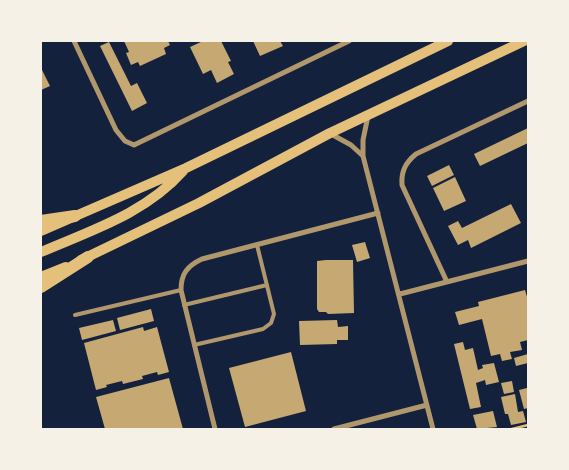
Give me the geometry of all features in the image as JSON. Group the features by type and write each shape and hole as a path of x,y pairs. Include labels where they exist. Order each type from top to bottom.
{"main road":[{"path":"41,231 186,168 448,41"},
{"path":"41,277 88,257 200,203 330,133 524,41"},
{"path":"41,252 136,209 163,192 186,168"},
{"path":"41,221 75,216"},
{"path":"41,287 88,257"}],"street":[{"path":"74,41 116,130 125,141 134,145 349,41"},
{"path":"446,282 402,186 404,168 416,154 528,101"},
{"path":"368,116 364,132 363,156 434,429"},
{"path":"330,133 345,140 363,156"},
{"path":"215,429 181,290 185,271 192,263 202,259 378,213"},
{"path":"400,294 528,261"},
{"path":"334,429 427,405"}],"lane":[{"path":"194,345 263,329 269,325 274,314 257,245"},
{"path":"184,305 267,285"},
{"path":"75,315 181,290"}],"path":[{"path":"512,429 528,425"}],"building":[{"path":"124,41 168,41 170,45 164,48 166,54 140,66 138,62 131,65 126,53 129,52"},
{"path":"203,41 221,41 231,61 228,62 234,74 217,83 211,70 203,74 190,47"},
{"path":"253,41 280,41 283,46 260,56"},
{"path":"109,42 131,86 137,83 147,103 132,111 100,46"},
{"path":"41,68 50,86 41,90"},
{"path":"528,128 528,143 480,166 474,154"},
{"path":"449,165 454,175 432,186 427,176"},
{"path":"455,177 466,201 444,211 433,188"},
{"path":"511,204 521,223 471,248 468,240 458,245 448,226 458,221 462,228"},
{"path":"365,242 370,258 357,262 352,245"},
{"path":"353,260 354,313 328,314 326,312 319,312 317,309 317,261"},
{"path":"525,290 528,300 528,340 520,342 522,350 510,352 512,359 502,361 500,354 491,356 482,319 459,325 455,312 479,306 478,302"},
{"path":"151,309 154,321 120,330 117,318"},
{"path":"113,320 116,331 82,340 79,328"},
{"path":"337,320 338,327 348,326 348,340 337,340 337,344 300,345 299,321"},
{"path":"143,327 144,331 157,327 169,372 158,375 157,372 142,376 143,379 123,384 122,381 96,390 84,343"},
{"path":"463,342 465,350 473,348 478,370 483,368 482,365 494,363 499,382 486,385 485,380 476,383 481,407 470,409 454,344"},
{"path":"291,352 306,411 245,427 229,368"},
{"path":"528,354 528,363 516,366 514,358"},
{"path":"169,378 183,429 105,429 96,397"},
{"path":"512,381 514,392 504,394 501,383"},
{"path":"527,388 528,408 524,409 519,390"},
{"path":"515,394 518,412 523,411 526,422 511,425 508,414 505,414 501,397"},
{"path":"493,411 497,427 477,429 473,415"}]}
